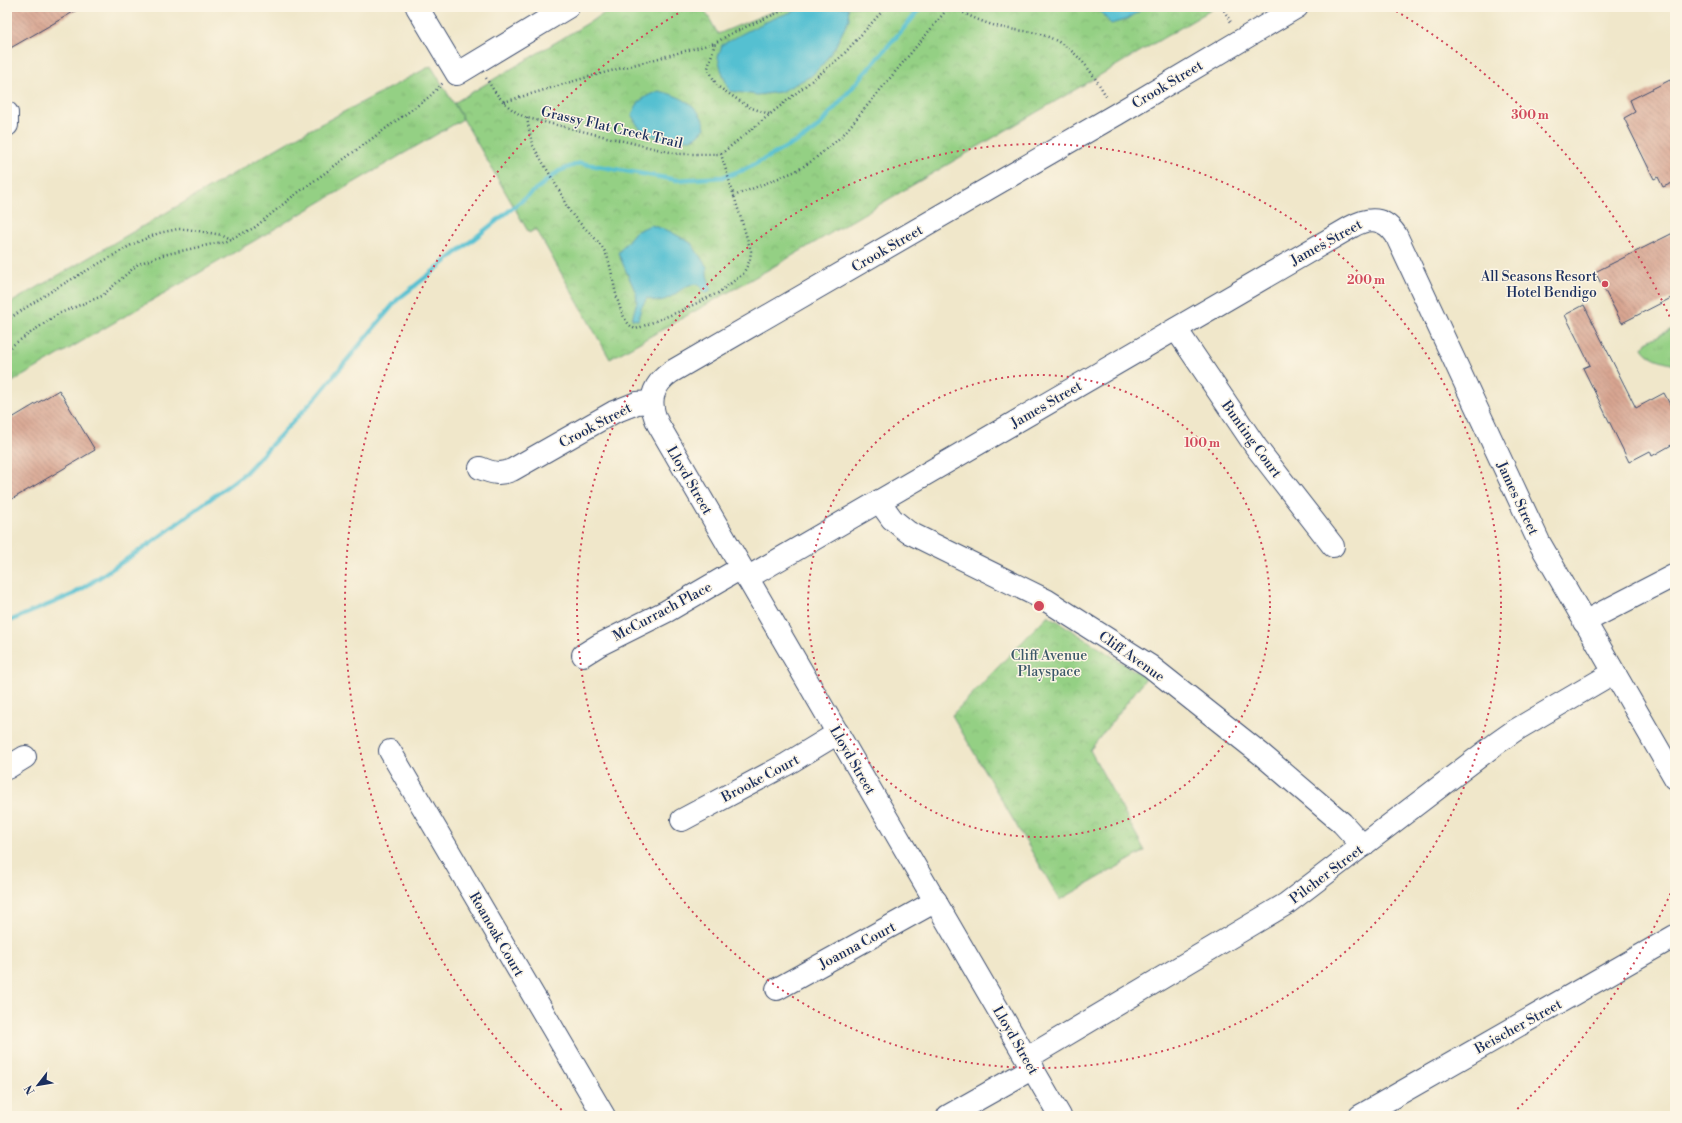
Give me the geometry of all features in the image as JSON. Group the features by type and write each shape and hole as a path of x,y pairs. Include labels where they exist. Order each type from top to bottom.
{"street":[{"path":"417,7 457,74 568,7"},
{"name":"Crook Street","path":"480,468 496,473 503,473 512,470 614,412 637,403 651,402 654,390 662,379 671,372 1117,114 1275,13 1297,7"},
{"path":"7,113 7,125"},
{"name":"James Street","path":"744,573 879,501 1357,223 1374,219 1384,222 1396,235 1539,542 1675,778"},
{"name":"Bunting Court","path":"1176,329 1252,442 1334,546"},
{"name":"Lloyd Street","path":"651,402 658,424 1060,1116"},
{"name":"Cliff Avenue","path":"879,501 892,520 908,532 1046,600 1150,666 1262,754 1342,823 1363,846"},
{"name":"McCurrach Place","path":"584,656 598,645 744,573"},
{"path":"1584,622 1675,575"},
{"name":"Pilcher Street","path":"948,1116 1030,1063 1286,904 1514,731 1614,673"},
{"name":"Brooke Court","path":"682,820 776,770 838,733"},
{"name":"Roanoak Court","path":"390,751 604,1116"},
{"name":"Joanna Court","path":"777,989 936,901"},
{"name":"Beischer Street","path":"1360,1116 1675,936"}],"path":[{"path":"504,102 581,79 715,43 732,32 791,7"},
{"path":"527,118 532,144 563,197 565,205 605,252 609,260 622,310 627,323 636,329 708,299 743,274 750,260 750,251 720,154 842,56 886,7"},
{"path":"734,196 796,171 828,149 842,136 949,7"},
{"path":"953,7 994,25 1039,33 1072,50 1087,65 1117,114"},
{"path":"715,43 708,68 717,86 749,107 769,114"},
{"name":"Grassy Flat Creek Trail","path":"476,63 491,87 504,102 515,112 527,118 678,154 720,154"},
{"path":"7,349 58,314 102,296 138,264 163,255 230,240 259,225 292,197 429,97 457,74"},
{"path":"7,320 53,290 126,248 159,233 178,229 187,229 222,235 230,240"}],"green space":[{"path":"615,7 703,7 718,34 783,7 1216,7 773,267 610,359 536,229 529,233 454,103"},
{"path":"431,66 463,119 7,385 7,305 300,135"},
{"path":"1672,329 1675,330 1675,364 1662,361 1649,355 1643,348 1646,342"},
{"name":"Cliff Avenue Playspace","path":"1048,615 1146,678 1090,750 1145,851 1060,900 952,715"}],"water":[{"path":"808,7 848,7 849,19 835,47 823,64 811,76 780,92 757,95 730,91 722,73 718,57 722,45 764,23 785,14"},
{"path":"1096,7 1145,7 1128,19 1111,24"},
{"path":"659,91 682,99 699,113 705,128 696,137 682,140 660,138 646,133 638,126 632,116 636,106 645,97"},
{"path":"651,225 669,231 691,243 707,267 707,275 711,289 706,294 701,287 696,284 685,287 673,296 666,299 654,301 647,298 641,308 638,320 632,319 637,301 636,293 618,253 635,232"}],"building":[{"path":"7,7 82,7 7,50"},
{"path":"1670,80 1675,91 1675,182 1663,187 1658,177 1654,179 1624,118 1635,112 1630,100"},
{"path":"1675,232 1675,296 1622,323 1595,272"},
{"path":"1584,305 1636,408 1664,393 1675,414 1675,443 1652,456 1650,451 1629,462 1583,368 1590,365 1565,315"},
{"path":"59,390 95,450 7,502 7,421"}],"waterway":[{"path":"7,622 74,594 151,543 245,473 318,395 397,300 559,171 580,163 677,180 723,177 746,169 805,137 819,126 922,7"}],"place":[{"name":"All Seasons Resort Hotel Bendigo","path":"1605,284"}]}
